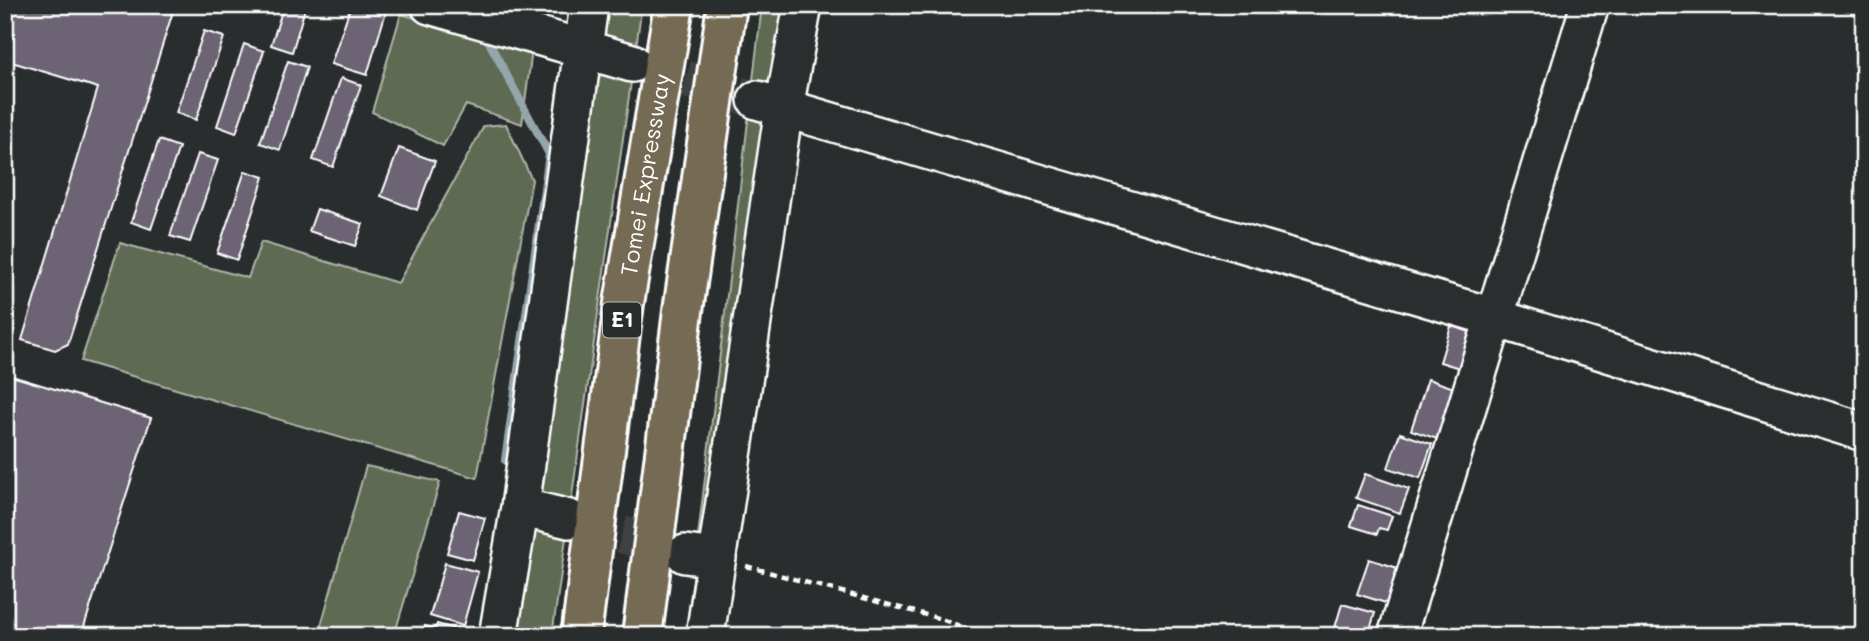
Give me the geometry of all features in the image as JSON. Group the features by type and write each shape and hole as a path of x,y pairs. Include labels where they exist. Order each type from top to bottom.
{"highway":[{"name":"Tomei Expressway","path":"581,636 624,303 674,5"},
{"path":"642,636 682,311 727,5"}],"street":[{"path":"430,5 632,63"},
{"path":"498,636 520,507 589,5"},
{"path":"705,636 701,556 771,104 803,5"},
{"path":"1397,636 1590,5"},
{"path":"771,104 1496,318 1864,432"},
{"path":"520,507 569,519"}],"path":[{"path":"701,556 941,619 987,636"},
{"path":"1858,636 1864,617"}],"green space":[{"path":"601,5 642,5 552,636 507,636"},
{"path":"762,5 809,5 709,636 686,636"},
{"path":"401,14 532,50 522,124 466,105 443,146 372,112"},
{"path":"506,124 532,180 477,478 81,361 120,243 248,278 261,242 398,283 484,126"},
{"path":"366,466 440,482 394,636 318,636"}],"building":[{"path":"5,5 175,5 68,344 55,350 22,340 98,88 5,60"},
{"path":"284,5 306,5 292,52 271,45"},
{"path":"351,5 388,5 367,75 331,64"},
{"path":"204,31 224,37 196,120 176,113"},
{"path":"244,44 264,51 236,133 217,126"},
{"path":"288,61 307,67 280,150 260,143"},
{"path":"341,78 361,85 333,167 313,160"},
{"path":"159,140 179,147 151,229 131,222"},
{"path":"399,148 435,161 417,210 381,196"},
{"path":"198,154 218,160 190,242 170,236"},
{"path":"245,171 264,177 237,260 217,253"},
{"path":"317,209 363,224 355,246 309,231"},
{"path":"1451,326 1477,334 1466,370 1440,362"},
{"path":"5,374 151,418 81,636 5,636"},
{"path":"1428,379 1460,390 1443,441 1411,430"},
{"path":"1400,433 1432,444 1420,478 1388,468"},
{"path":"1365,474 1409,489 1400,513 1356,498"},
{"path":"1358,505 1392,516 1387,530 1379,528 1377,534 1351,526"},
{"path":"459,511 485,518 473,560 447,553"},
{"path":"1369,559 1401,569 1389,604 1357,594"},
{"path":"445,563 478,572 463,626 430,616"},
{"path":"1342,604 1375,613 1368,636 1351,636 1334,631"},
{"path":"437,624 458,630 456,636 422,636 425,626 435,629"}],"waterway":[{"path":"483,31 549,154 505,460"}],"tunnel":[{"path":"633,64 757,100"},
{"path":"569,519 684,553"}]}
